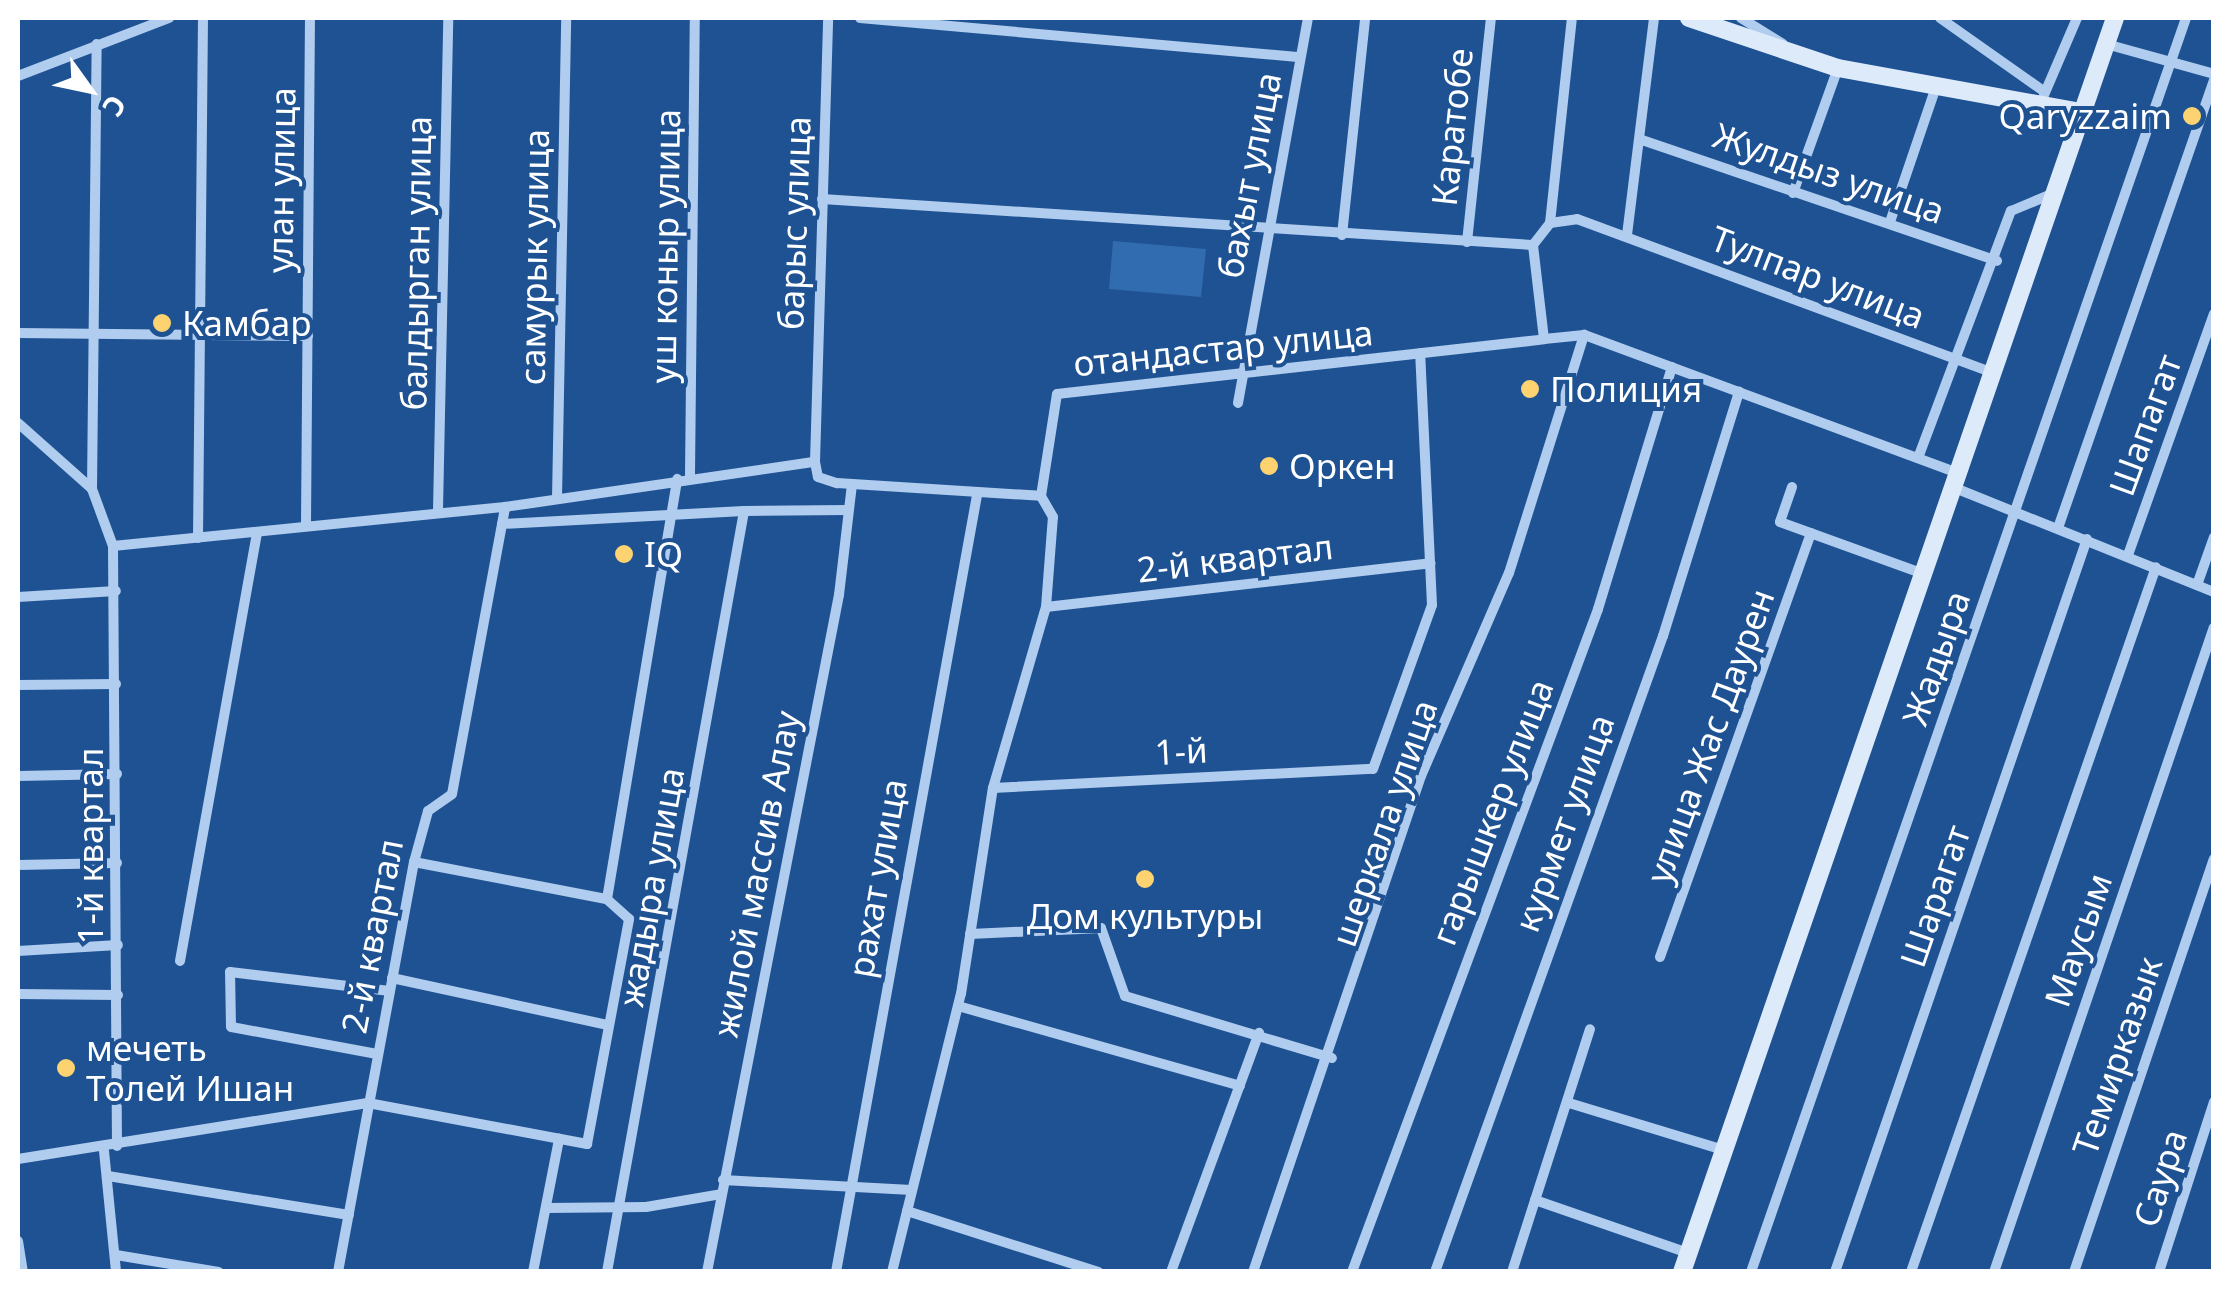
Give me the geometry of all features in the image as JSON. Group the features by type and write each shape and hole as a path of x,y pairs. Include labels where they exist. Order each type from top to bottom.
{"main road":[{"path":"1689,18 1838,68 1936,86 2044,96 2081,112"},
{"path":"1682,1272 2115,18"}],"street":[{"path":"18,76 168,18"},
{"path":"198,538 203,18"},
{"name":"улан улица","path":"306,524 310,18"},
{"name":"балдырган улица","path":"438,510 448,18"},
{"name":"самурык улица","path":"557,498 566,18"},
{"name":"уш коныр улица","path":"690,475 694,18"},
{"name":"барыс улица","path":"814,462 828,18"},
{"path":"860,18 1300,57"},
{"name":"бахыт улица","path":"1238,403 1266,231 1308,18"},
{"path":"1342,235 1366,18"},
{"name":"Каратобе","path":"1467,242 1491,18"},
{"path":"1544,339 1533,245 1550,223 1572,18"},
{"path":"1627,235 1642,140 1654,18"},
{"path":"1741,18 1810,60"},
{"path":"1940,18 2044,96 2076,18"},
{"name":"Жадыра","path":"1751,1272 2186,18"},
{"path":"92,489 96,44"},
{"path":"2058,528 2214,77 2106,44"},
{"path":"1792,192 1838,68"},
{"path":"1890,222 1936,86"},
{"name":"Жулдыз улица","path":"1642,140 1997,261"},
{"path":"1918,458 2016,205 2054,193"},
{"path":"822,199 1266,231 1533,245"},
{"name":"Тулпар улица","path":"1550,223 1577,219 1627,235 1990,372"},
{"name":"Шапагат","path":"2128,555 2214,314"},
{"path":"18,333 308,336"},
{"path":"1584,335 1918,458 2016,511 2214,592"},
{"name":"отандастар улица","path":"1041,496 1057,394 1584,335"},
{"name":"шеркала улица","path":"1252,1272 1332,1058 1421,776 1509,574 1584,335"},
{"path":"1420,353 1430,562"},
{"name":"гарышкер улица","path":"1352,1272 1598,609 1672,367"},
{"name":"курмет улица","path":"1435,1272 1663,636 1739,392"},
{"path":"18,424 92,489"},
{"path":"113,546 505,506 690,475 814,462 818,476 852,485 1041,496 1054,517 1046,607 992,788 958,1006 892,1272"},
{"path":"607,899 676,511 677,479"},
{"name":"жилой массив Алау","path":"707,1272 852,485"},
{"path":"1792,487 1780,522 1921,572"},
{"name":"1-й квартал","path":"92,489 113,546 116,590 117,1146"},
{"name":"рахат улица","path":"836,1272 977,495"},
{"name":"2-й квартал","path":"338,1272 414,862 428,811 452,794 505,506"},
{"path":"502,524 676,511 848,510"},
{"name":"жадыра улица","path":"607,1272 744,511"},
{"path":"180,961 257,532"},
{"name":"улица Жас Даурен","path":"1660,957 1812,534"},
{"path":"2197,585 2214,537"},
{"name":"Шарагат","path":"1835,1272 2087,539"},
{"name":"2-й квартал","path":"1046,607 1430,562"},
{"name":"1-й","path":"992,788 1373,768 1432,605 1430,562"},
{"path":"1910,1272 2156,568"},
{"path":"18,596 116,590"},
{"name":"Маусым","path":"1994,1272 2214,627"},
{"path":"18,686 116,684"},
{"path":"18,776 117,774"},
{"name":"Темирказык","path":"2074,1272 2214,859"},
{"path":"18,1158 104,1151 368,1103 586,1144 630,919 607,899 414,862"},
{"path":"18,865 117,863"},
{"path":"970,934 1101,928 1125,996 1259,1033 1332,1058"},
{"path":"18,951 118,945"},
{"path":"377,1054 231,1027 230,972 390,992"},
{"path":"392,978 607,1025"},
{"path":"18,994 118,994"},
{"path":"958,1006 1240,1086"},
{"path":"1512,1272 1590,1030"},
{"path":"1171,1272 1259,1033"},
{"name":"Саура","path":"2159,1272 2214,1102"},
{"path":"1569,1103 1724,1150"},
{"path":"533,1272 559,1139"},
{"path":"104,1151 116,1272"},
{"path":"108,1176 349,1215"},
{"path":"724,1180 912,1190"},
{"path":"546,1208 620,1208 721,1194"},
{"path":"1535,1200 1688,1252"},
{"path":"907,1211 1098,1272"},
{"path":"18,1241 23,1272"},
{"path":"116,1254 220,1272"}],"shaded area":[{"path":"1113,241 1206,249 1201,297 1109,289"}],"place":[{"name":"Qaryzzaim","path":"2192,116"},
{"name":"Камбар","path":"162,323"},
{"name":"Полиция","path":"1530,389"},
{"name":"Оркен","path":"1269,466"},
{"name":"IQ","path":"624,554"},
{"name":"Дом культуры","path":"1145,879"},
{"name":"мечеть Толей Ишан","path":"66,1068"}]}
